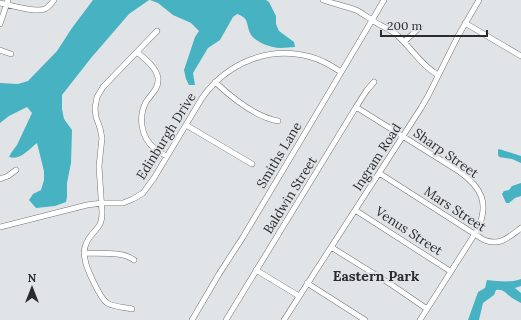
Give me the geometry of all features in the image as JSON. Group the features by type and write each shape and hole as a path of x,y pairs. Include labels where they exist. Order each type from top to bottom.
{"street":[{"path":"0,3 7,2 29,9 40,10 47,8 54,0"},
{"path":"323,0 354,9 397,34 430,70 438,75"},
{"name":"Smiths Lane","path":"192,320 384,0"},
{"name":"Ingram Road","path":"285,320 428,96 465,23 479,0"},
{"path":"0,24 7,2"},
{"path":"465,23 521,56"},
{"path":"404,42 420,27"},
{"path":"132,309 111,305 102,298 85,261 85,246 89,236 98,228 101,222 102,212 99,166 102,138 96,118 95,102 103,87 157,31"},
{"path":"0,50 11,54"},
{"path":"137,52 154,70 158,78 157,87 146,102 144,108 142,120 143,130 150,144 167,156"},
{"name":"Edinburgh Drive","path":"0,227 87,205 123,203 138,196 148,186 202,98 215,82 228,71 244,62 259,57 277,54 295,54 311,57 341,72"},
{"path":"215,82 232,97 261,116 278,121"},
{"name":"Baldwin Street","path":"226,320 356,107 374,82"},
{"name":"Sharp Street","path":"356,107 460,172 472,182 482,198 483,212 481,222 420,320"},
{"path":"186,125 252,164"},
{"path":"0,179 8,176 16,170"},
{"name":"Mars Street","path":"379,173 484,240 495,242 504,240 521,228"},
{"name":"Venus Street","path":"356,210 423,252 450,271"},
{"path":"331,247 427,309"},
{"path":"84,253 121,255 130,257 134,260"},
{"path":"256,270 299,296"},
{"path":"308,283 365,320"}],"water":[{"path":"93,0 149,0 129,14 91,58 62,95 64,119 72,130 71,163 67,183 66,202 55,206 36,208 29,200 33,194 41,190 44,180 44,171 37,143 21,156 13,158 9,157 17,145 32,113 27,107 9,116 0,123 0,83 18,84 28,81 57,51"},
{"path":"150,0 266,0 269,2 276,16 276,24 279,31 294,42 295,47 276,48 260,42 250,33 244,17 237,14 233,17 220,40 208,48 193,73 195,85 189,85 184,70 195,37 199,31 191,23 173,15 158,3"},
{"path":"499,149 521,156 521,163 512,159 499,157"},
{"path":"521,183 521,196 515,198 509,203 506,203 502,194 504,191 509,190 512,186"},
{"path":"521,279 521,286 515,288 521,293 521,303 503,291 496,290 494,295 483,303 479,320 468,320 478,292 485,288 487,280 509,281"}],"district":[{"name":"Eastern Park","path":"376,276"}]}
